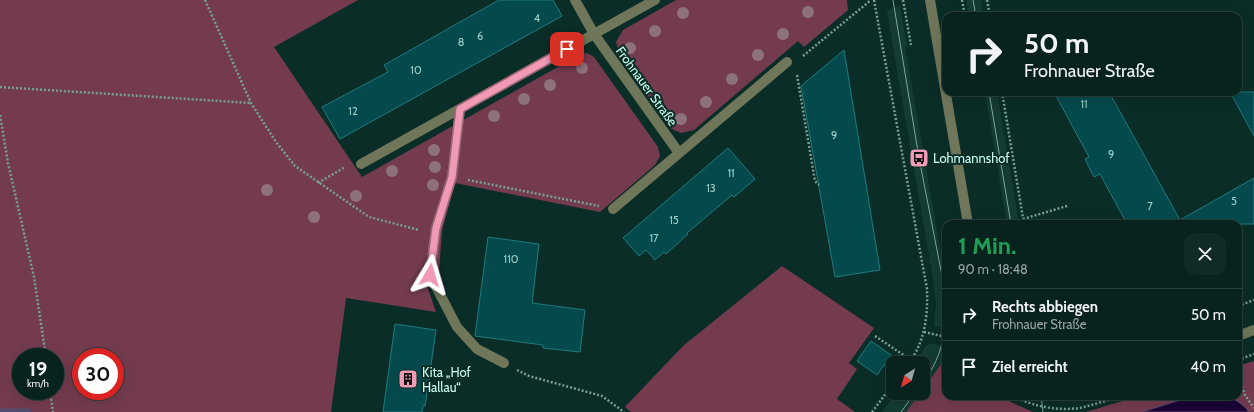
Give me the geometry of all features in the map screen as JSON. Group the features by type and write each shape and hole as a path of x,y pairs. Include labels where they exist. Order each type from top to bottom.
{"street":[{"name":"Frohnauer Straße","path":"575,0 594,34 679,153"},
{"path":"361,164 655,0"},
{"path":"930,0 942,71"},
{"path":"613,208 791,63"},
{"path":"946,96 967,220"},
{"path":"460,109 452,177 436,228 430,275 457,327 477,349 504,363"},
{"path":"1242,334 1254,330"}],"path":[{"path":"204,0 251,103 276,142 295,166 369,217 419,230 436,228"},
{"path":"819,185 815,181 791,63 873,0 927,289 928,310 924,332 913,356"},
{"path":"903,0 911,45"},
{"path":"962,0 964,12"},
{"path":"987,0 989,12"},
{"path":"0,86 251,103"},
{"path":"1003,96 1023,219 1067,206"},
{"path":"0,115 8,164 34,277 45,348"},
{"path":"318,183 344,168 361,164"},
{"path":"452,177 613,208"},
{"path":"1242,304 1254,300"},
{"path":"924,332 942,336"},
{"path":"875,336 902,356"},
{"path":"1242,358 1254,354"},
{"path":"504,363 529,376 602,396 624,412"},
{"path":"1242,386 1245,395 1254,408"},
{"path":"872,412 886,393"},
{"path":"51,400 53,412"},
{"path":"1023,400 1034,404 1064,408 1083,408 1108,400"}],"shaded area":[{"path":"0,0 358,0 274,47 362,177 579,55 587,53 594,57 658,147 660,156 655,165 600,212 455,183 442,231 439,272 422,271 436,312 346,298 331,412 0,412"},
{"path":"676,0 847,0 848,10 804,47 798,41 694,130 681,133 670,128 620,56 616,42 623,30"},
{"path":"966,0 981,0 983,12 968,12"},
{"path":"900,6 907,46 905,47 942,259 942,327 934,326 936,304 933,279 887,12 890,9"},
{"path":"986,96 998,96 1018,220 1006,220"},
{"path":"782,266 874,328 849,363 857,369 837,399 855,412 631,412 625,407 683,346"},
{"path":"930,343 942,346 942,363 930,379 930,356 920,356 924,348"},
{"path":"1254,361 1254,412 1086,412 1126,400 1242,400 1242,365"},
{"path":"942,363 942,400 1007,400 1033,412 906,412 915,400 930,400 930,379"},
{"path":"891,400 915,400 906,412 882,412"},
{"path":"1180,400 1235,400 1249,412 1142,412"}],"building":[{"path":"499,0 553,0 562,16 340,139 322,107 388,72 384,65"},
{"path":"844,50 880,270 835,277 801,86"},
{"path":"1242,92 1254,92 1254,136 1232,96 1242,96"},
{"path":"1056,96 1111,96 1180,220 1125,220 1100,174 1094,177 1085,159 1089,157"},
{"path":"728,148 755,179 734,197 732,195 687,233 688,234 666,254 664,252 655,260 646,250 639,256 623,238"},
{"path":"1254,178 1254,224 1242,224 1242,220 1180,220"},
{"path":"488,237 539,244 532,303 585,310 580,352 543,348 543,345 475,336"},
{"name":"Kita „Hof Hallau“","path":"395,324 436,330 425,406 423,405 422,412 383,412"},
{"path":"871,341 891,355 886,356 886,362 877,375 857,361"}],"waterway":[{"path":"0,412 28,412"}],"tram line":[{"path":"893,0 919,158 942,276"},
{"path":"973,0 975,12"},
{"path":"990,96 1010,220"},
{"path":"930,372 936,361 942,342"},
{"path":"901,412 910,400"},
{"path":"1042,400 1043,412"}],"place":[{"name":"Lohmannshof","path":"919,158"},
{"name":"Kita „Hof Hallau“","path":"408,379"}],"route":[{"path":"430,275 436,228 452,177 460,109 567,49"}]}
